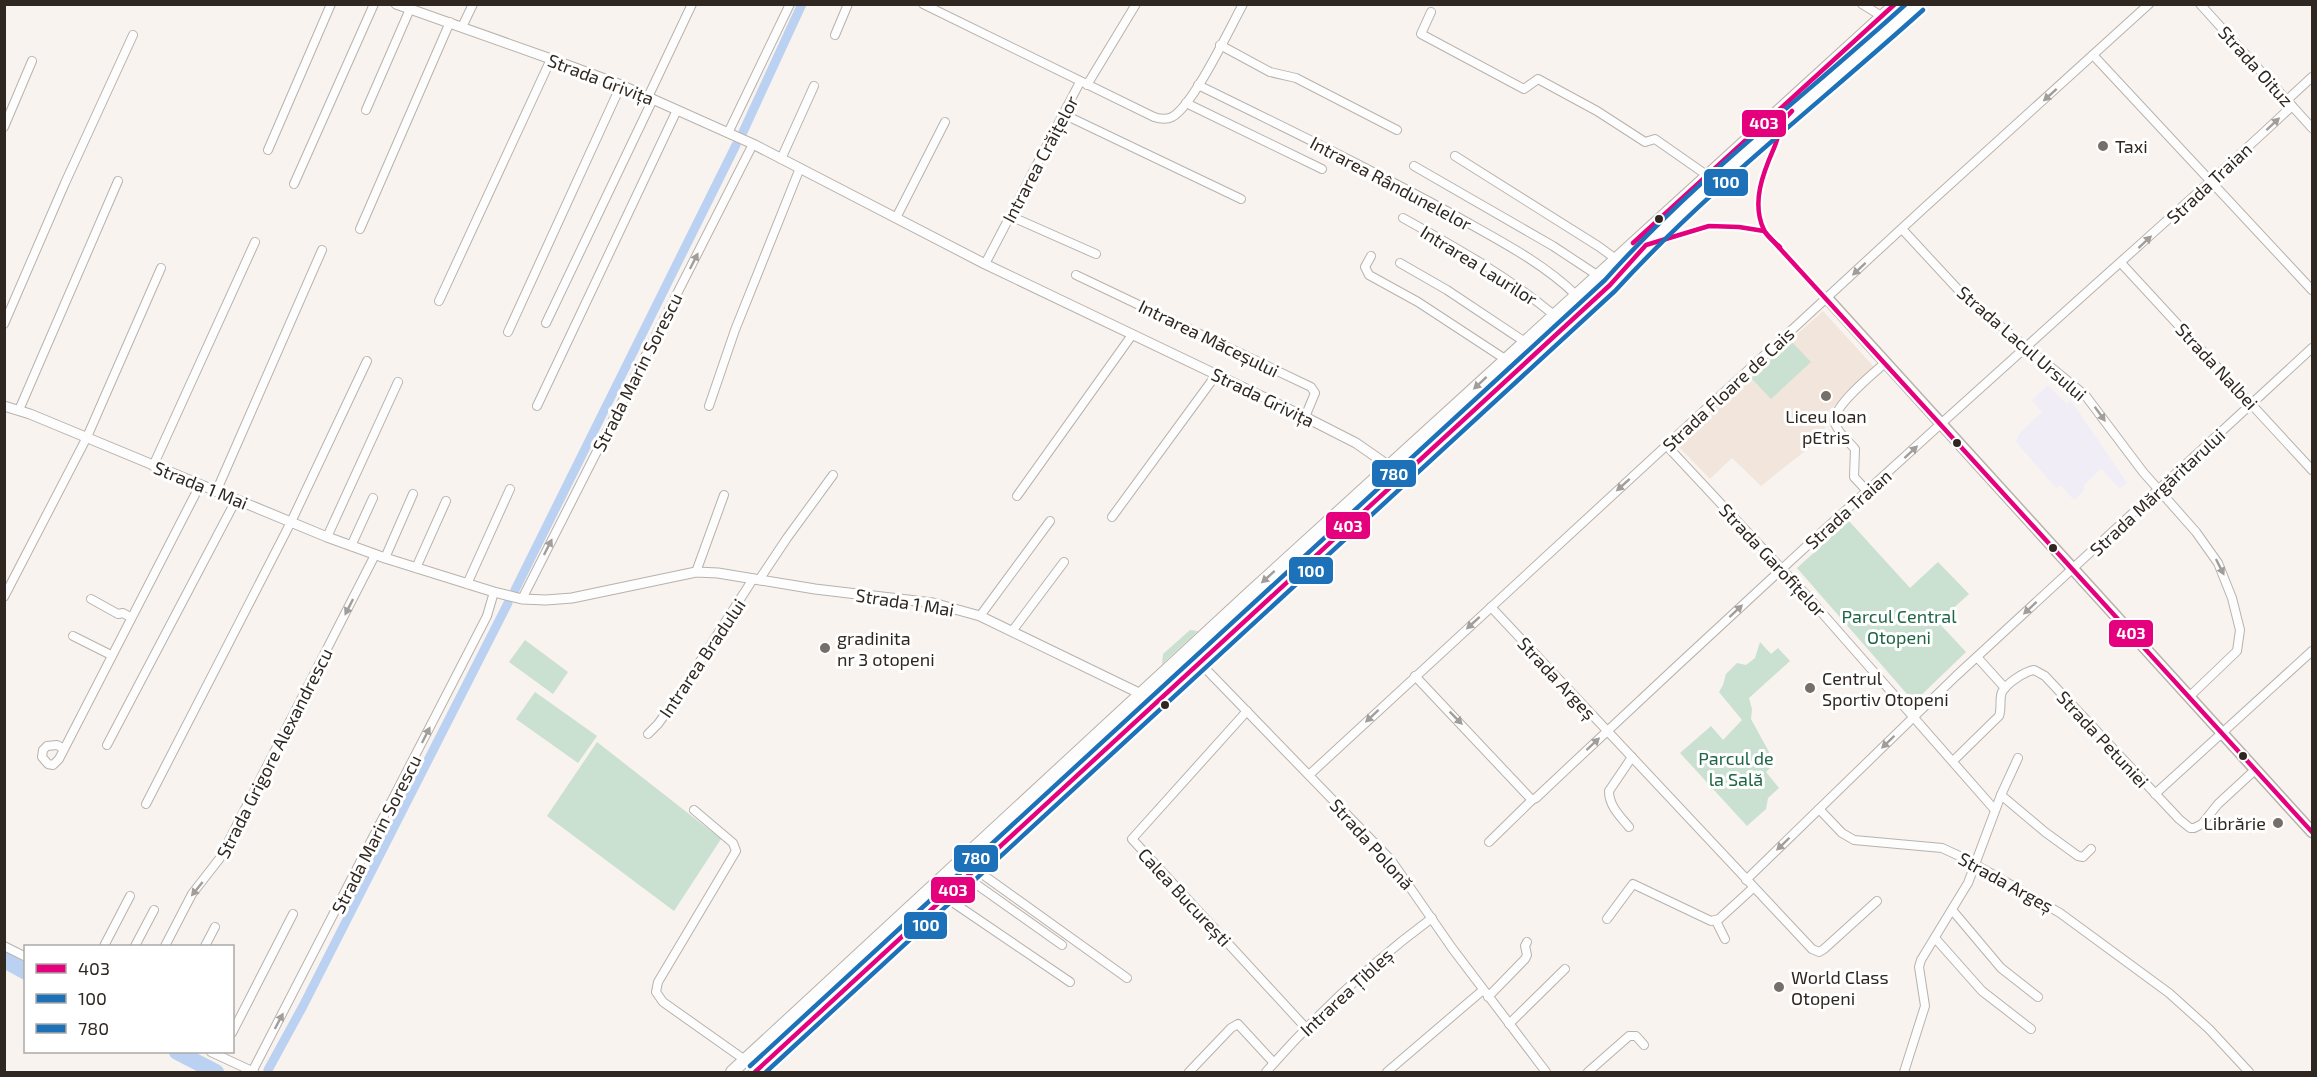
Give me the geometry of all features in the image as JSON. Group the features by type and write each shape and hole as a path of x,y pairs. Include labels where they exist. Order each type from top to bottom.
{"highway":[{"path":"732,1072 1505,359 1896,4"},
{"path":"754,1072 1610,285 1646,245 1792,111 1864,53 1918,4"}],"main road":[{"path":"1827,298 2313,832"}],"street":[{"path":"268,150 331,4"},
{"path":"294,184 374,4"},
{"name":"Strada Grivița","path":"396,4 621,85 753,144 985,264 1305,417 1356,443 1389,466"},
{"path":"462,27 473,4"},
{"path":"546,323 651,98 692,4"},
{"path":"728,133 790,4"},
{"path":"835,35 848,4"},
{"name":"Intrarea Crăițelor","path":"923,4 1084,84 1063,114 985,264"},
{"path":"1136,4 1084,84 1159,118 1172,117 1186,103 1243,4"},
{"path":"1862,4 1882,17"},
{"name":"Strada Floare de Cais","path":"1309,775 2149,4"},
{"name":"Strada Oituz","path":"2200,4 2313,128"},
{"path":"366,110 410,9"},
{"path":"1431,12 1421,34 1524,89 1538,79 1597,111 1645,142 1654,139 1708,176"},
{"path":"360,228 450,22"},
{"path":"4,324 133,35"},
{"path":"1220,45 1270,72 1296,78 1397,130"},
{"path":"2093,55 2313,290"},
{"path":"438,301 551,59"},
{"path":"4,127 32,60"},
{"name":"Strada Traian","path":"1489,842 1782,568 2211,181 2313,77"},
{"path":"508,332 621,85"},
{"name":"Intrarea Rândunelelor","path":"1198,85 1442,209 1537,264 1558,278 1576,295"},
{"path":"781,159 814,86"},
{"path":"1186,103 1322,170"},
{"path":"537,406 677,110"},
{"path":"1063,114 1241,199"},
{"path":"896,218 945,122"},
{"name":"Strada Marin Sorescu","path":"522,599 753,144"},
{"path":"1455,156 1616,259"},
{"path":"1414,166 1553,246 1598,275"},
{"path":"709,406 735,330 800,168"},
{"path":"19,410 118,181"},
{"path":"1010,216 1096,254"},
{"name":"Intrarea Laurilor","path":"1403,218 1477,260 1531,296 1554,315"},
{"name":"Strada Lacul Ursului","path":"1902,229 1965,297 2085,396 2130,456 2196,532 2218,563 2232,598 2240,630 2238,651 2190,696"},
{"path":"153,466 255,242"},
{"path":"216,492 321,250"},
{"path":"1371,256 1365,267 1369,275 1418,302 1505,359"},
{"path":"1400,263 1447,290 1525,342"},
{"name":"Strada Nalbei","path":"2121,263 2313,470"},
{"path":"4,597 87,437 161,268"},
{"name":"Intrarea Măceșului","path":"1076,275 1311,387 1315,393 1305,417"},
{"path":"1017,496 1132,335"},
{"name":"Strada Mărgăritarului","path":"1819,809 1977,657 2313,348"},
{"path":"146,804 291,522 368,361"},
{"path":"1868,492 1854,477 1855,449 1834,423 1834,416 1844,402 1885,363"},
{"path":"1112,517 1216,375"},
{"path":"327,537 398,382"},
{"name":"Strada 1 Mai","path":"4,406 87,437 327,537 375,555 494,592 522,599 572,598 696,572 718,573 815,589 933,603 980,616 1013,630 1141,694"},
{"name":"Strada Garofițelor","path":"1666,446 1782,568 1995,810"},
{"path":"756,580 833,475"},
{"path":"64,749 200,485"},
{"path":"467,584 510,489"},
{"path":"385,558 413,494"},
{"path":"696,572 724,495"},
{"path":"351,546 373,498"},
{"path":"107,745 236,500"},
{"path":"416,568 446,501"},
{"path":"980,616 1050,521"},
{"name":"Strada Grigore Alexandrescu","path":"166,945 192,894 220,858 375,555"},
{"path":"1013,630 1064,562"},
{"name":"Intrarea Bradului","path":"648,734 676,699 756,580"},
{"name":"Strada Marin Sorescu","path":"253,1072 487,616 494,592"},
{"path":"91,599 118,614 123,613 130,617"},
{"name":"Strada Argeș","path":"1491,607 1808,946 1819,952 1876,901"},
{"path":"73,636 111,655"},
{"path":"2155,794 2313,651"},
{"path":"1953,761 1999,716 2001,697 2005,688 1977,657"},
{"name":"Strada Polonă","path":"1199,662 1391,860 1488,997 1546,1072"},
{"name":"Strada Petuniei","path":"2005,688 2029,671 2041,673 2190,828 2198,827 2218,804 2256,770"},
{"path":"1415,676 1464,725 1532,800"},
{"name":"Calea București","path":"1247,711 1132,839 1306,1028"},
{"path":"1629,827 1611,804 1609,791 1632,757"},
{"path":"1904,1072 1925,1006 1919,967 1924,954 1953,911 1968,883 2001,795 2018,758"},
{"path":"2001,795 2078,856 2083,857 2091,849"},
{"path":"1746,880 1819,809"},
{"name":"Strada Argeș","path":"1819,809 1842,833 1854,840 1942,848 2060,913 2169,993 2208,1029 2248,1072"},
{"path":"694,810 733,843 736,851 658,982 656,992 663,1002 745,1060"},
{"path":"970,873 1062,945"},
{"path":"970,873 1127,978"},
{"path":"1607,919 1633,884 1706,920 1716,921 1753,888"},
{"path":"105,945 130,896"},
{"path":"945,897 1070,982"},
{"path":"136,945 154,910"},
{"path":"1953,911 2001,968 2038,997"},
{"path":"234,1030 293,914"},
{"name":"Intrarea Țibleș","path":"1266,1072 1306,1028 1358,977 1432,918"},
{"path":"1716,921 1725,939"},
{"path":"206,945 215,927"},
{"path":"1935,938 1982,991 2031,1029"},
{"path":"1488,997 1525,959 1527,942"},
{"path":"4,946 24,956"},
{"path":"1509,1024 1565,969"},
{"path":"1387,1072 1483,990"},
{"path":"1190,1072 1238,1024 1274,1063"},
{"path":"1588,1072 1629,1036 1636,1036 1644,1045"},
{"path":"222,1054 253,1072"}],"shaded area":[{"path":"1823,311 1874,367 1826,414 1824,436 1761,486 1732,458 1710,479 1675,443"},
{"path":"2048,385 2067,404 2070,401 2077,409 2127,483 2120,489 2101,469 2085,484 2083,492 2074,500 2060,485 2056,488 2016,442 2019,434 2042,412 2032,400"}],"green space":[{"path":"1791,341 1811,362 1771,399 1751,378"},
{"name":"Parcul Central Otopeni","path":"1849,521 1910,588 1938,562 1969,594 1938,622 1966,652 1914,702 1797,568"},
{"path":"1190,630 1198,631 1162,664 1163,654"},
{"path":"525,640 568,672 553,694 509,662"},
{"name":"Parcul de la Sală","path":"1760,642 1771,654 1778,648 1790,661 1749,698 1752,709 1751,719 1775,763 1766,772 1779,788 1768,798 1766,809 1747,826 1680,753 1711,726 1723,740 1742,720 1719,692 1726,674 1737,663 1746,665 1755,658"},
{"path":"535,692 597,736 578,763 516,719"},
{"path":"597,742 721,839 674,911 547,816"}],"waterway":[{"path":"743,132 802,4"},
{"path":"515,590 736,145"},
{"path":"268,1070 303,1006 508,603"},
{"path":"4,960 24,971"},
{"path":"179,1053 216,1072"}],"transit line":[{"name":"403","path":"1633,243 1895,4"},
{"name":"780","path":"750,1066 1605,280 1676,207 1714,172 1906,4"},
{"name":"100","path":"766,1072 1615,291 1651,253 1727,181 1923,10"},
{"name":"403","path":"1780,247 1764,230 1760,220 1759,199 1760,188 1780,128 1792,111"},
{"name":"403","path":"755,1072 1610,285 1646,245 1709,226 1764,231 2312,832"}],"place":[{"name":"Taxi","path":"2103,146"},
{"name":"Liceu Ioan pEtris","path":"1826,396"},
{"name":"gradinita nr 3 otopeni","path":"825,648"},
{"name":"Centrul Sportiv Otopeni","path":"1810,688"},
{"name":"Librărie","path":"2278,823"},
{"name":"World Class Otopeni","path":"1779,987"}]}
